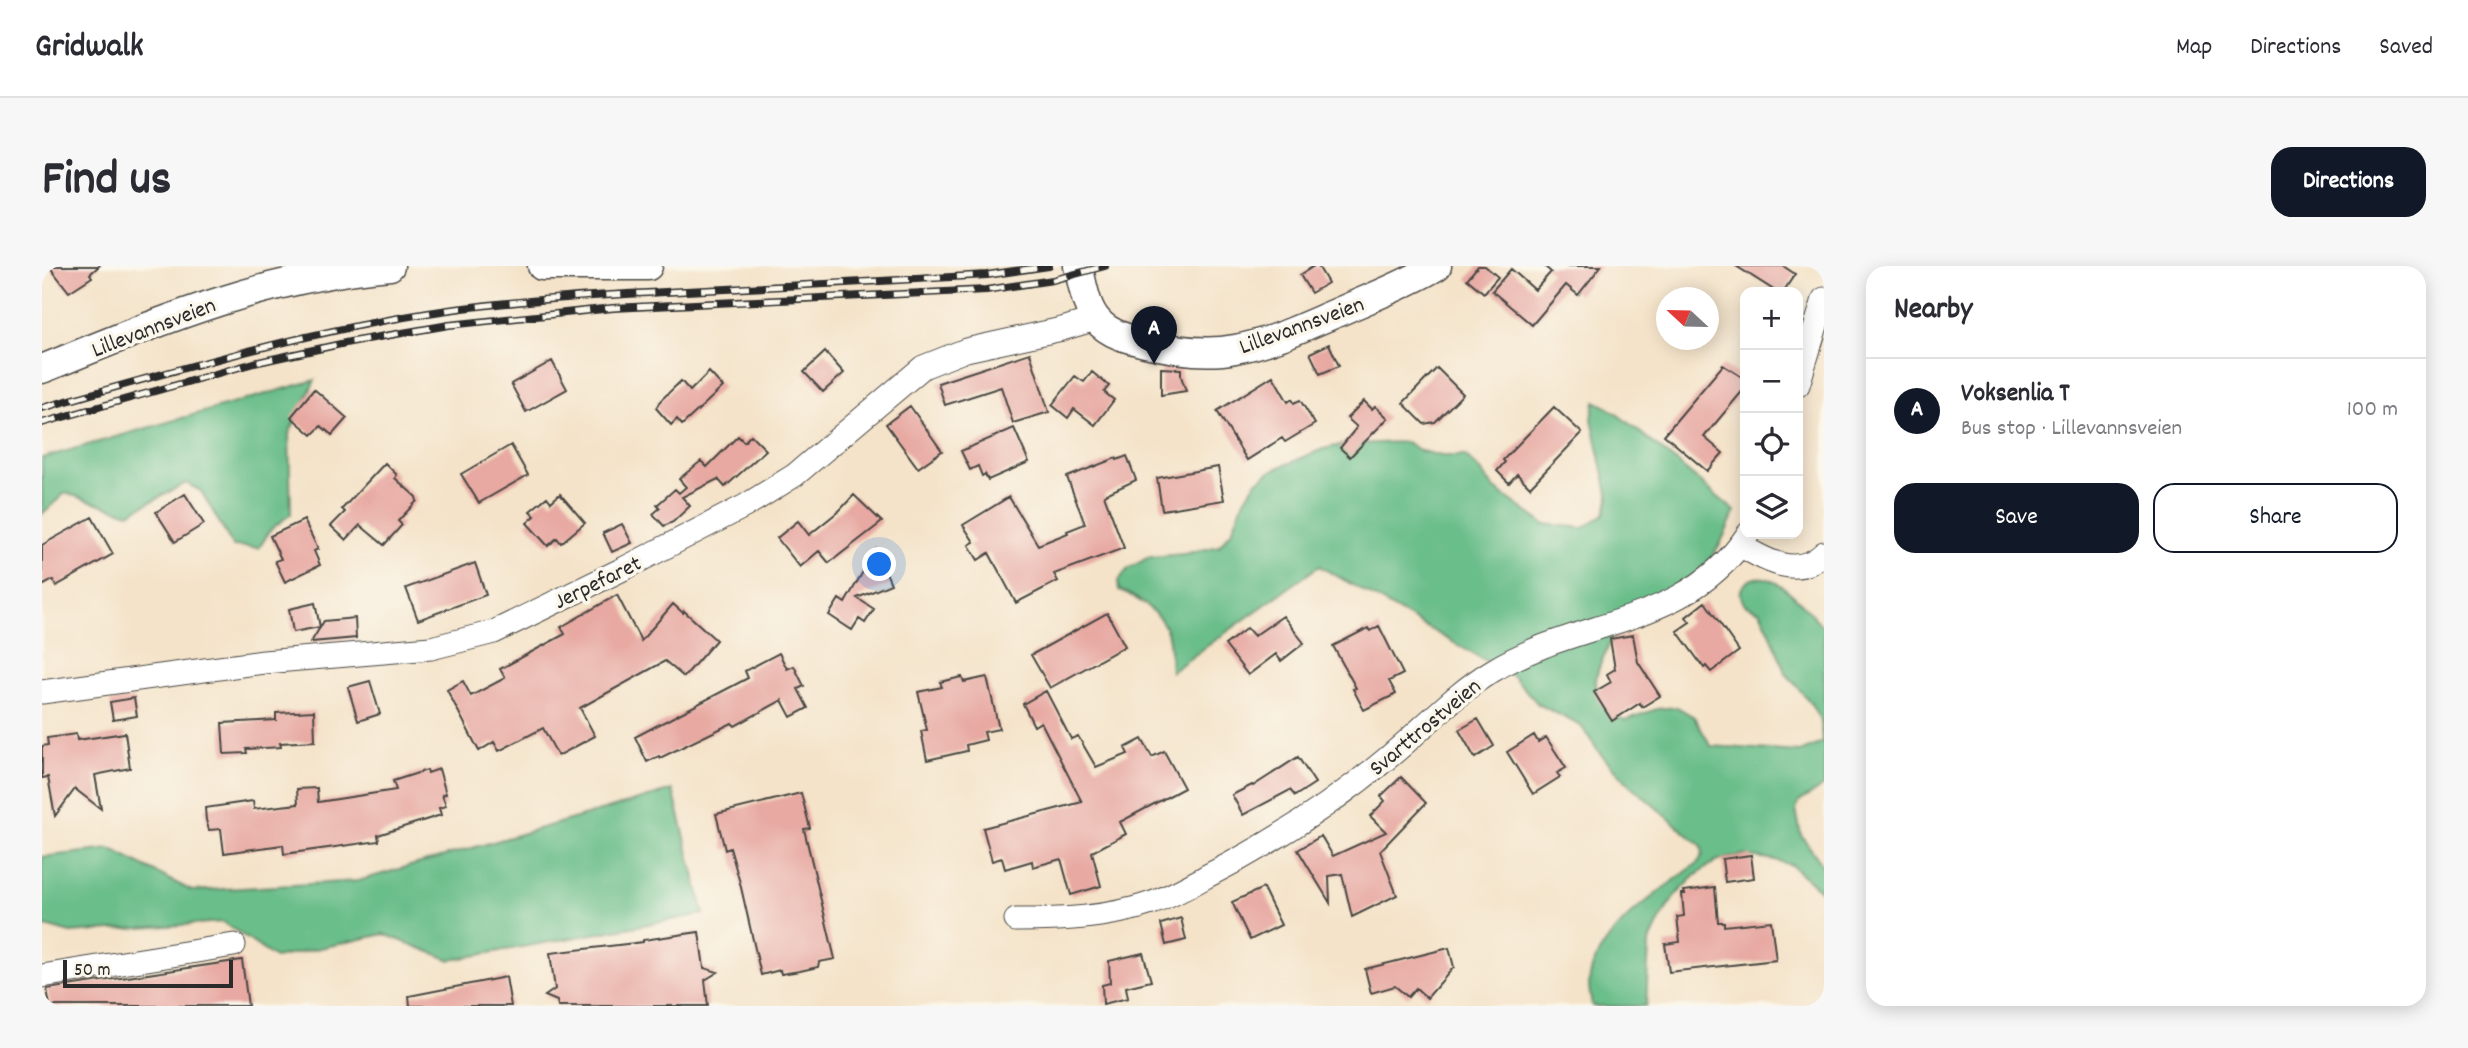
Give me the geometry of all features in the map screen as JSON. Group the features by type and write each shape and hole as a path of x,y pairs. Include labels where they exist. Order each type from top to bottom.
{"street":[{"name":"Lillevannsveien","path":"42,369 138,330 233,296 336,272 390,266"},
{"path":"542,266 648,266"},
{"path":"1078,266 1088,302 1096,319"},
{"name":"Lillevannsveien","path":"1096,319 1120,335 1153,345 1197,351 1234,350 1296,330 1437,266"},
{"path":"1803,368 1824,299"},
{"name":"Jerpefaret","path":"42,692 264,663 431,648 494,632 745,506 805,467 923,367 965,350 1062,330 1096,319"},
{"name":"Svarttrostveien","path":"1016,920 1065,920 1151,903 1240,860 1312,816 1390,756 1489,672 1543,645 1647,612 1672,601 1696,588 1728,560 1744,540 1765,560 1782,566 1806,565 1824,553"},
{"path":"42,976 234,945"}],"green space":[{"path":"315,380 289,434 291,514 271,529 259,548 233,546 201,491 186,483 129,513 65,493 42,514 42,458"},
{"path":"1595,401 1635,428 1735,511 1719,546 1702,568 1688,579 1641,603 1622,622 1604,656 1597,677 1597,692 1608,714 1625,720 1657,709 1677,707 1694,717 1711,746 1800,752 1822,743 1821,722 1810,702 1785,672 1760,611 1744,604 1741,589 1755,578 1766,578 1777,583 1799,601 1824,628 1824,786 1799,802 1796,810 1801,835 1824,867 1824,893 1791,865 1775,860 1742,855 1716,861 1695,876 1675,896 1662,916 1649,943 1646,1006 1592,1006 1589,984 1593,966 1615,931 1648,900 1698,863 1703,854 1701,846 1630,785 1599,752 1581,726 1538,704 1514,677 1319,566 1171,672 1168,636 1162,621 1141,602 1119,590 1118,581 1128,569 1149,557 1184,554 1219,546 1232,531 1243,503 1256,482 1273,470 1323,449 1346,444 1406,442 1421,451 1442,456 1465,456 1495,489 1544,524 1584,528 1604,514 1609,498 1592,419"},
{"path":"673,790 704,914 451,960 384,934 275,958 223,922 70,933 42,925 42,857 110,849 192,891 358,881"}],"building":[{"path":"49,266 99,266 90,274 92,277 69,292"},
{"path":"1318,266 1328,283 1311,293 1300,275"},
{"path":"1478,266 1485,266 1498,277 1484,293 1467,279"},
{"path":"1544,266 1601,266 1578,295 1566,285 1532,325 1492,291 1511,269 1535,290 1551,272"},
{"path":"1736,266 1783,266 1795,274 1786,287 1769,287"},
{"path":"1329,344 1339,366 1320,374 1310,353"},
{"path":"825,352 844,373 823,392 804,372"},
{"path":"1030,353 1049,412 1013,423 1001,387 945,405 938,383"},
{"path":"552,361 567,389 526,412 511,384"},
{"path":"1723,365 1740,376 1740,394 1704,437 1723,453 1707,471 1664,435"},
{"path":"1161,368 1181,369 1186,391 1161,395"},
{"path":"1437,368 1463,394 1435,422 1424,424 1403,403"},
{"path":"709,372 723,387 682,425 677,419 671,425 656,408 660,401 681,381 690,391"},
{"path":"1092,372 1109,386 1104,392 1114,400 1095,425 1074,409 1068,418 1052,405 1075,376 1084,382"},
{"path":"1273,376 1288,402 1292,399 1294,403 1300,400 1315,424 1285,442 1282,438 1247,460 1217,411"},
{"path":"314,389 347,418 332,435 321,426 312,435 291,417"},
{"path":"1364,401 1372,409 1375,406 1388,418 1350,457 1340,448 1357,427 1347,418"},
{"path":"910,406 942,451 918,468 886,424"},
{"path":"1554,407 1582,433 1530,487 1517,474 1509,483 1497,471 1505,462 1503,460"},
{"path":"1014,428 1029,462 988,480 985,474 982,476 978,466 970,470 961,451"},
{"path":"751,435 766,450 725,487 718,479 682,497 690,506 673,522 664,526 653,514 660,508 657,505 675,489 679,493 686,487 679,479 701,461 707,467 738,436 744,442"},
{"path":"511,445 528,475 479,503 461,474"},
{"path":"1127,456 1136,480 1104,495 1124,548 1054,574 1058,581 1016,603 989,553 978,560 969,545 974,542 963,525 1009,497 1038,545 1068,533 1067,531 1085,524 1067,477"},
{"path":"385,463 417,501 398,521 402,525 384,545 360,525 346,540 331,526 345,512 342,509"},
{"path":"1218,467 1224,500 1162,510 1157,478"},
{"path":"185,494 204,524 175,542 156,512"},
{"path":"560,494 585,523 561,543 557,538 548,546 527,523 535,516 530,511 547,497 551,502"},
{"path":"854,495 882,522 829,563 819,551 800,567 777,538 798,521 809,535"},
{"path":"92,517 113,554 56,586 53,580 42,586 42,545"},
{"path":"304,520 318,549 314,551 320,565 285,582 275,561 281,559 270,536"},
{"path":"622,524 632,543 612,552 603,533"},
{"path":"876,549 891,584 857,598 874,609 865,623 859,619 852,630 829,615 839,599 845,603"},
{"path":"475,563 486,595 418,620 406,588"},
{"path":"617,595 641,641 673,604 716,640 684,677 665,661 580,708 595,736 558,756 543,728 499,751 494,742 479,751 447,690 463,681 471,696 505,678 500,669 565,634 561,627"},
{"path":"1705,602 1739,651 1711,672 1706,666 1704,668 1677,631 1690,622 1686,617"},
{"path":"315,603 320,627 293,632 289,609"},
{"path":"1107,613 1125,646 1050,688 1031,655"},
{"path":"1283,616 1304,643 1281,661 1276,654 1248,675 1225,645 1247,628 1254,636"},
{"path":"355,618 356,638 311,642 324,621"},
{"path":"1379,626 1403,674 1389,681 1396,694 1364,710 1353,689 1356,688 1333,646 1368,628 1370,631"},
{"path":"1633,635 1638,662 1660,696 1642,707 1640,703 1612,721 1594,692 1611,682 1607,674 1615,669 1610,639"},
{"path":"779,653 787,669 794,666 804,686 798,689 808,708 791,717 782,700 735,726 732,723 647,762 635,737 748,678 745,671"},
{"path":"962,677 964,682 987,677 999,729 984,732 986,740 966,745 967,751 927,760 921,731 927,730 918,692 942,687 940,682"},
{"path":"370,681 380,714 358,721 348,687"},
{"path":"1046,691 1071,739 1078,736 1096,767 1128,754 1125,748 1142,739 1152,757 1164,751 1184,788 1120,822 1126,834 1092,852 1101,886 1071,895 1061,859 1033,867 1032,861 1005,869 1002,858 992,861 983,828 1082,802 1041,722 1034,726 1023,704"},
{"path":"134,698 137,716 113,720 110,702"},
{"path":"314,711 315,741 280,743 281,747 246,749 247,753 224,754 222,723 276,720 276,713"},
{"path":"1478,719 1494,746 1475,758 1459,730"},
{"path":"125,733 130,768 95,775 101,809 75,789 55,816 48,777 42,778 42,746 48,745 47,738 76,734 77,740"},
{"path":"1534,735 1538,742 1546,737 1566,768 1557,773 1560,777 1533,794 1507,752"},
{"path":"1298,757 1315,783 1295,796 1290,790 1243,815 1232,795 1253,786"},
{"path":"439,769 446,794 442,795 446,806 439,808 441,815 378,835 379,841 284,854 283,845 224,853 221,829 209,830 206,820 205,808 253,801 254,809 298,804 297,789 317,788 318,802 396,790 393,781"},
{"path":"1401,777 1426,803 1380,851 1397,895 1352,917 1342,874 1329,876 1330,903 1298,850 1321,836 1333,856 1386,832 1370,816 1385,801 1381,796"},
{"path":"801,793 810,828 804,829 835,959 819,962 818,967 800,971 781,974 780,970 761,975 740,883 730,848 725,850 716,814"},
{"path":"1751,855 1754,878 1725,882 1722,859"},
{"path":"1715,887 1718,922 1724,922 1724,926 1771,921 1776,960 1669,972 1665,944 1680,942 1677,917 1684,916 1682,894 1685,894 1684,891"},
{"path":"1263,888 1281,925 1250,940 1232,902"},
{"path":"1181,918 1186,940 1166,945 1161,924"},
{"path":"699,932 704,968 718,972 705,980 708,1006 558,1006 557,1001 545,996 555,989 550,953"},
{"path":"1449,948 1454,967 1427,998 1416,988 1408,997 1395,986 1371,993 1365,969"},
{"path":"1143,953 1151,981 1126,987 1128,998 1103,1004 1102,985 1110,983 1109,961"},
{"path":"242,960 248,1006 50,1006 47,989"},
{"path":"506,977 511,1006 410,1006 409,996"}],"railway":[{"path":"42,408 294,340 448,310 597,296 987,275 1049,266"},
{"path":"42,423 254,363 350,342 449,325 613,308 986,290 1053,280 1105,266"}],"place":[{"name":"Voksenlia T","path":"1154,364"}]}
